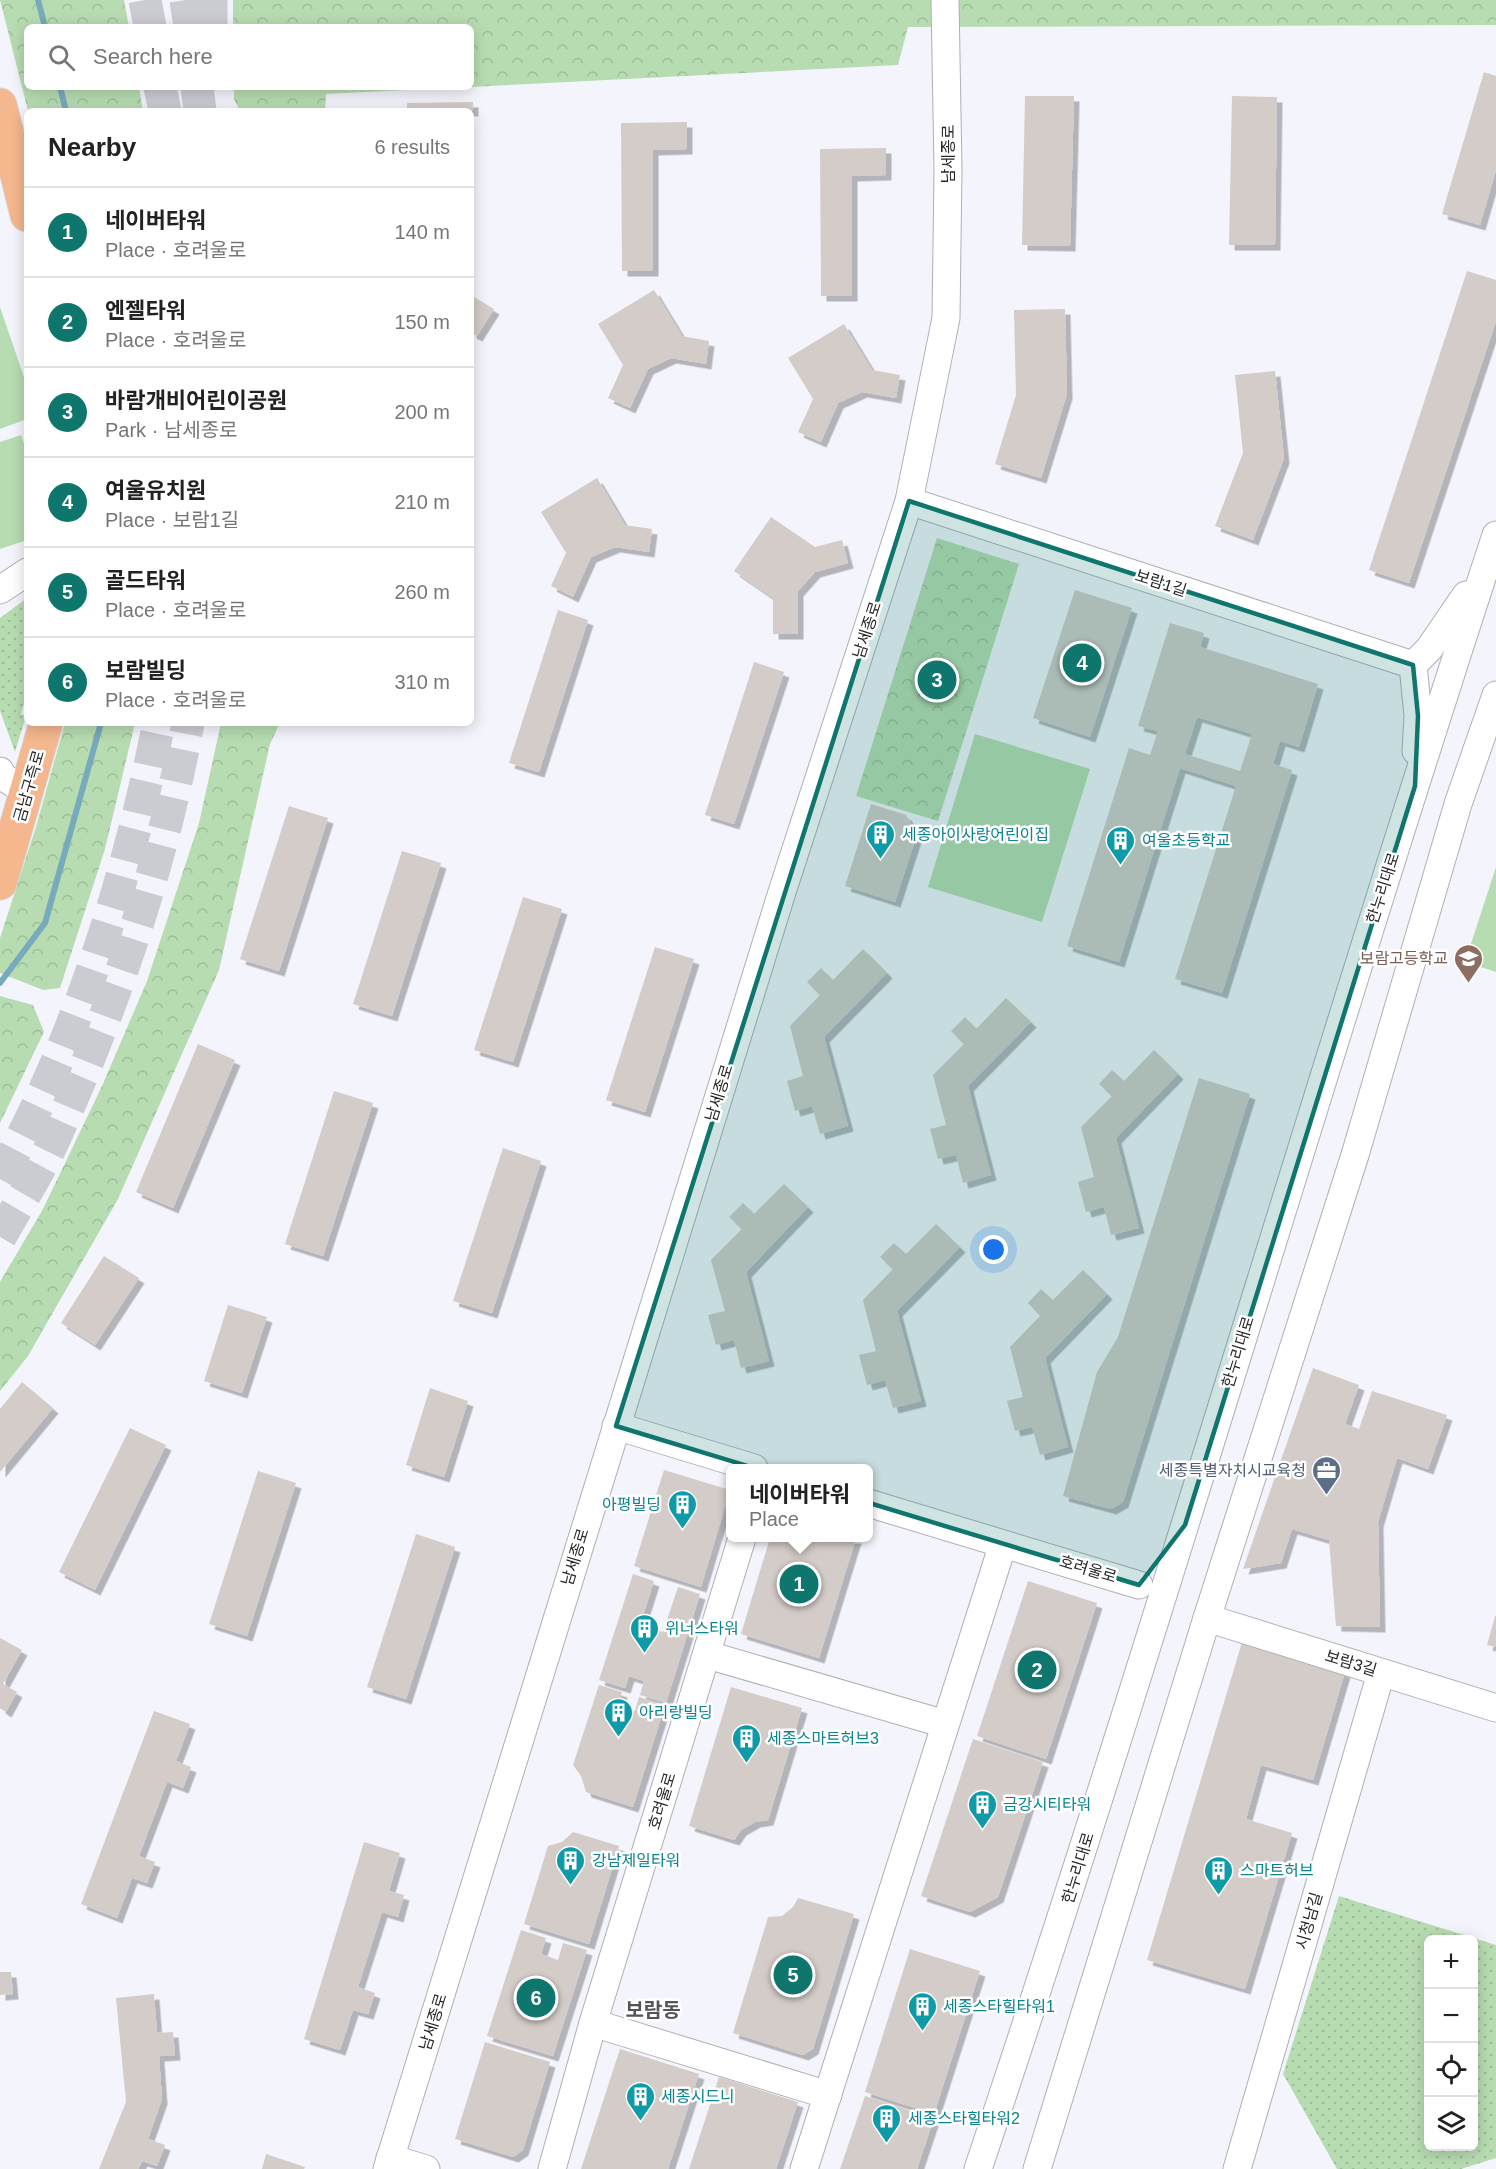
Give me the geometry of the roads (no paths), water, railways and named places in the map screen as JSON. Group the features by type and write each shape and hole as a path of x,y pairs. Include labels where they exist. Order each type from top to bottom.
{"main road":[{"path":"0,105 24,203"},
{"name":"금남구즉로","path":"0,883 8,779 44,726"}],"street":[{"name":"남세종로","path":"389,2164 782,892 909,501 946,318 948,169 945,0"},
{"name":"보람1길","path":"909,501 1413,665"},
{"path":"1415,786 1418,716 1413,665 1429,649 1456,611 1493,545"},
{"name":"한누리대로","path":"978,2169 1064,1913 1415,786 1493,545"},
{"path":"0,590 24,575"},
{"path":"1037,2169 1207,1618 1356,1155 1458,804 1496,695"},
{"path":"1458,804 1496,754"},
{"path":"616,1426 741,1464"},
{"name":"호려울로","path":"873,1505 1139,1585"},
{"path":"1140,1669 1139,1585 1185,1525"},
{"name":"호려울로","path":"552,2169 593,2023 708,1655 741,1542"},
{"path":"804,2169 1003,1544"},
{"name":"보람3길","path":"1207,1618 1496,1708"},
{"path":"708,1655 945,1724"},
{"name":"시청남길","path":"1237,2169 1381,1673"},
{"path":"593,2023 828,2095"},
{"path":"389,2164 426,2169"}],"waterway":[{"path":"38,0 44,24"},
{"path":"61,90 65,108"},
{"path":"0,983 45,923 100,726"}],"tunnel":[{"path":"145,0 149,24"},
{"path":"186,0 190,24"},
{"path":"211,0 211,24"},
{"path":"161,90 164,108"},
{"path":"197,90 200,108"},
{"path":"0,1179 53,1070 97,957 132,841 158,726"},
{"path":"0,1237 51,1146 95,1043 133,939 149,885 164,832 187,726"}],"place":[{"name":"여울유치원","path":"1082,663"},
{"name":"바람개비어린이공원","path":"937,680"},
{"name":"세종아이사랑어린이집","path":"881,860"},
{"name":"여울초등학교","path":"1121,866"},
{"name":"보람고등학교","path":"1469,984"},
{"name":"세종특별자치시교육청","path":"1327,1496"},
{"name":"아평빌딩","path":"682,1530"},
{"name":"네이버타워","path":"799,1584"},
{"name":"위너스타워","path":"644,1654"},
{"name":"엔젤타워","path":"1037,1670"},
{"name":"아리랑빌딩","path":"618,1738"},
{"name":"세종스마트허브3","path":"746,1764"},
{"name":"금강시티타워","path":"982,1830"},
{"name":"강남제일타워","path":"571,1886"},
{"name":"스마트허브","path":"1219,1896"},
{"name":"골드타워","path":"793,1975"},
{"name":"보람빌딩","path":"536,1998"},
{"name":"세종스타힐타워1","path":"922,2032"},
{"name":"세종시드니","path":"640,2122"},
{"name":"세종스타힐타워2","path":"887,2144"}],"district":[{"name":"보람동","path":"653,2010"}]}
